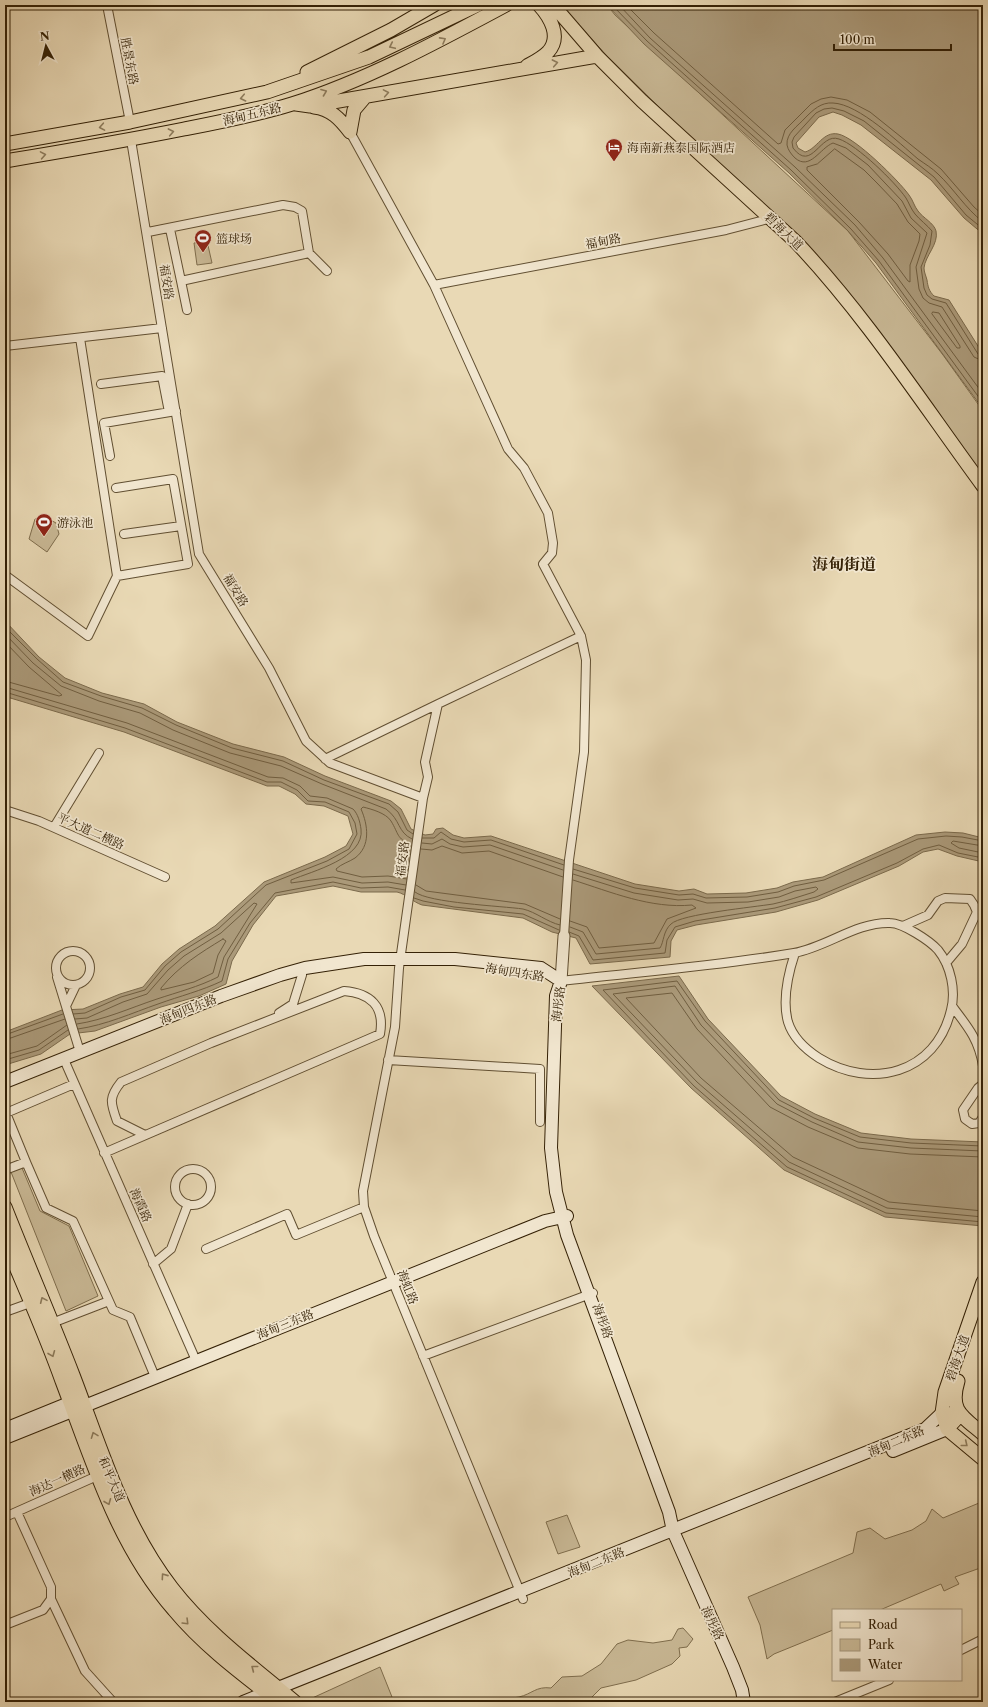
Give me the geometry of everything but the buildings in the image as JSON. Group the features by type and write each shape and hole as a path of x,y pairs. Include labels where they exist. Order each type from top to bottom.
{"main road":[{"path":"267,92 391,30 434,5"},
{"name":"海甸五东路","path":"5,144 130,122 267,92 369,57 478,5"},
{"name":"海甸五东路","path":"5,161 131,140 224,121 292,104 346,83 431,46 506,5"},
{"path":"522,70 549,51 554,41 552,21 539,5"},
{"name":"碧海大道","path":"553,5 597,56 642,101 804,244 844,289 983,478"},
{"name":"碧海大道","path":"561,5 637,90 659,110 667,115 773,218 817,264 844,297 983,486"},
{"path":"310,106 597,56"},
{"path":"350,132 354,110 365,97"},
{"path":"292,104 325,108 344,124 350,132"},
{"name":"海甸四东路","path":"5,1082 215,998 280,974 306,968 346,961 446,964 495,968 540,974 561,981"},
{"name":"海甸四东路","path":"5,1089 225,1001 302,975 347,967 400,963"},
{"name":"海彤路","path":"561,981 556,996 551,1143 556,1192 591,1294 673,1511 678,1533 742,1690 744,1702"},
{"name":"和平大道","path":"5,1207 52,1323 97,1476 111,1509 138,1560 174,1611 221,1656 274,1696 296,1702"},
{"path":"5,1429 77,1405 153,1372 392,1280 543,1218 564,1214"},
{"name":"和平大道","path":"5,1240 10,1264 30,1303 119,1498 140,1539 172,1589 274,1696"},
{"name":"海甸三东路","path":"5,1438 77,1405 392,1280"},
{"name":"碧海大道","path":"942,1413 945,1392 983,1282"},
{"name":"碧海大道","path":"960,1415 953,1395 983,1299"},
{"path":"983,1434 960,1415 942,1413 947,1430 983,1459"},
{"name":"海甸二东路","path":"243,1702 274,1696 678,1533 926,1429 942,1413"},
{"path":"947,1430 960,1415"},
{"name":"海甸二东路","path":"678,1533 947,1430"},
{"name":"海彤路","path":"678,1533 751,1702"}],"street":[{"name":"胜景东路","path":"107,5 130,122"},
{"path":"350,132 434,285 508,449 524,468 548,513 553,543 552,553 543,564 581,636 586,660 584,752 570,860 561,981 733,962 795,952 868,926 892,923 903,926 937,949 946,963 954,995 948,1025 926,1057 911,1067 880,1074 854,1074 833,1067 812,1053 796,1039 788,1024 785,1005 791,966 795,952"},
{"name":"福安路","path":"131,140 148,232 172,412 200,554 269,668 306,741 330,763 423,798 400,963"},
{"path":"148,232 170,229 283,205 295,207 302,212 309,253 327,271"},
{"name":"福甸路","path":"434,285 726,230 773,218"},
{"path":"170,229 187,310"},
{"path":"181,281 309,253"},
{"path":"5,346 162,328"},
{"path":"5,575 88,636 117,576 80,338"},
{"path":"101,384 162,376 172,412 104,423 110,456"},
{"path":"116,488 173,479 188,564 117,576"},
{"path":"124,534 181,526"},
{"path":"325,759 581,636"},
{"path":"423,798 428,777 425,762 438,704"},
{"path":"54,827 99,753"},
{"name":"平大道二横路","path":"5,810 54,827 165,877"},
{"path":"903,926 928,915 938,901 944,898 970,899 977,912 962,944 946,963"},
{"path":"66,1006 76,985 86,979 89,963 82,954 71,951 61,955 56,964 57,975 66,1006 80,1052"},
{"path":"785,953 791,966"},
{"name":"海虹路","path":"400,963 395,1027 363,1191 364,1207 392,1280 521,1596"},
{"path":"57,975 64,983 76,985"},
{"path":"267,1021 293,1004 302,975"},
{"path":"145,1135 117,1120 111,1107 112,1094 121,1082 267,1021 344,991 359,992 373,1002 380,1014 380,1034"},
{"path":"952,1006 974,1035 981,1052 983,1066"},
{"path":"104,1153 395,1027"},
{"path":"388,1060 540,1069 540,1122"},
{"name":"海霞路","path":"66,1064 194,1356"},
{"path":"74,1084 6,1113 46,1208 73,1222 113,1310 130,1317 153,1372"},
{"path":"983,1084 978,1088 963,1110 965,1119 972,1124 979,1123 983,1117"},
{"path":"5,1170 26,1162"},
{"path":"198,1169 208,1175 211,1180 211,1192 205,1201 194,1205 188,1204 182,1202 175,1191 176,1179 186,1170 198,1169"},
{"path":"153,1264 171,1249 188,1204"},
{"path":"206,1249 287,1214 296,1235 364,1207"},
{"path":"423,1356 591,1294"},
{"path":"52,1323 109,1301"},
{"path":"5,1312 30,1303"},
{"name":"海达一横路","path":"5,1517 97,1476"},
{"path":"17,1512 51,1587 51,1599 85,1671 113,1702"},
{"path":"5,1625 43,1610 51,1599"},
{"path":"962,1650 983,1639"},
{"path":"835,1702 888,1681"}],"green space":[{"path":"561,5 607,5 615,15 848,231 943,355 983,411 983,478 804,244 667,115 606,55"},
{"name":"篮球场","path":"207,241 212,263 197,265 194,243"},
{"name":"游泳池","path":"47,518 56,523 59,534 47,552 29,539 35,519"},
{"path":"22,1168 40,1211 69,1226 98,1296 66,1311 11,1172"},
{"path":"983,1498 983,1567 955,1577 959,1584 944,1591 941,1584 882,1609 832,1609 832,1630 774,1654 767,1659 760,1625 748,1597 853,1553 857,1532 870,1528 885,1539 912,1530 926,1521 932,1509 943,1518 979,1503"},
{"path":"567,1515 580,1547 558,1554 546,1522"},
{"path":"683,1628 693,1639 687,1647 679,1648 680,1656 672,1664 636,1680 601,1688 587,1702 562,1702 559,1699 556,1702 473,1702 485,1698 519,1697 538,1689 551,1688 562,1677 582,1676 601,1664 617,1644 628,1640 653,1643 672,1640 678,1629"},
{"path":"380,1667 394,1702 311,1702 308,1700"}],"water":[{"path":"607,5 983,5 983,234 964,218 931,180 861,125 842,115 833,112 819,117 796,143 798,148 805,152 813,148 828,135 838,134 846,137 887,170 912,199 920,214 933,225 936,231 936,241 924,268 928,287 934,296 949,300 983,354 983,409 876,263 848,231 789,173 644,44"},
{"path":"5,621 39,657 65,678 102,693 144,704 177,722 233,744 284,757 325,776 391,801 401,809 411,829 425,835 433,834 436,829 443,828 453,835 464,838 491,836 635,884 679,891 694,889 707,894 746,893 777,888 793,882 823,877 916,835 945,832 963,833 983,838 983,862 957,856 938,849 923,852 899,866 818,900 776,912 696,925 677,930 671,941 670,957 590,964 576,938 552,932 523,918 422,905 397,892 361,892 333,886 276,896 253,925 232,961 226,984 199,996 161,1007 95,1031 70,1034 41,1054 5,1065 5,1032 62,1010 83,1009 120,994 143,987 162,964 179,949 215,926 264,882 325,857 346,846 353,834 348,816 324,806 306,804 295,794 279,786 267,786 124,732 7,697 5,695"},
{"path":"679,976 708,1019 781,1096 815,1114 861,1133 911,1139 983,1142 983,1226 885,1217 784,1170 691,1088 592,986"}],"place":[{"name":"海南新燕泰国际酒店","path":"614,162"},
{"name":"篮球场","path":"203,253"},
{"name":"游泳池","path":"44,537"}],"district":[{"name":"海甸街道","path":"844,564"}]}
